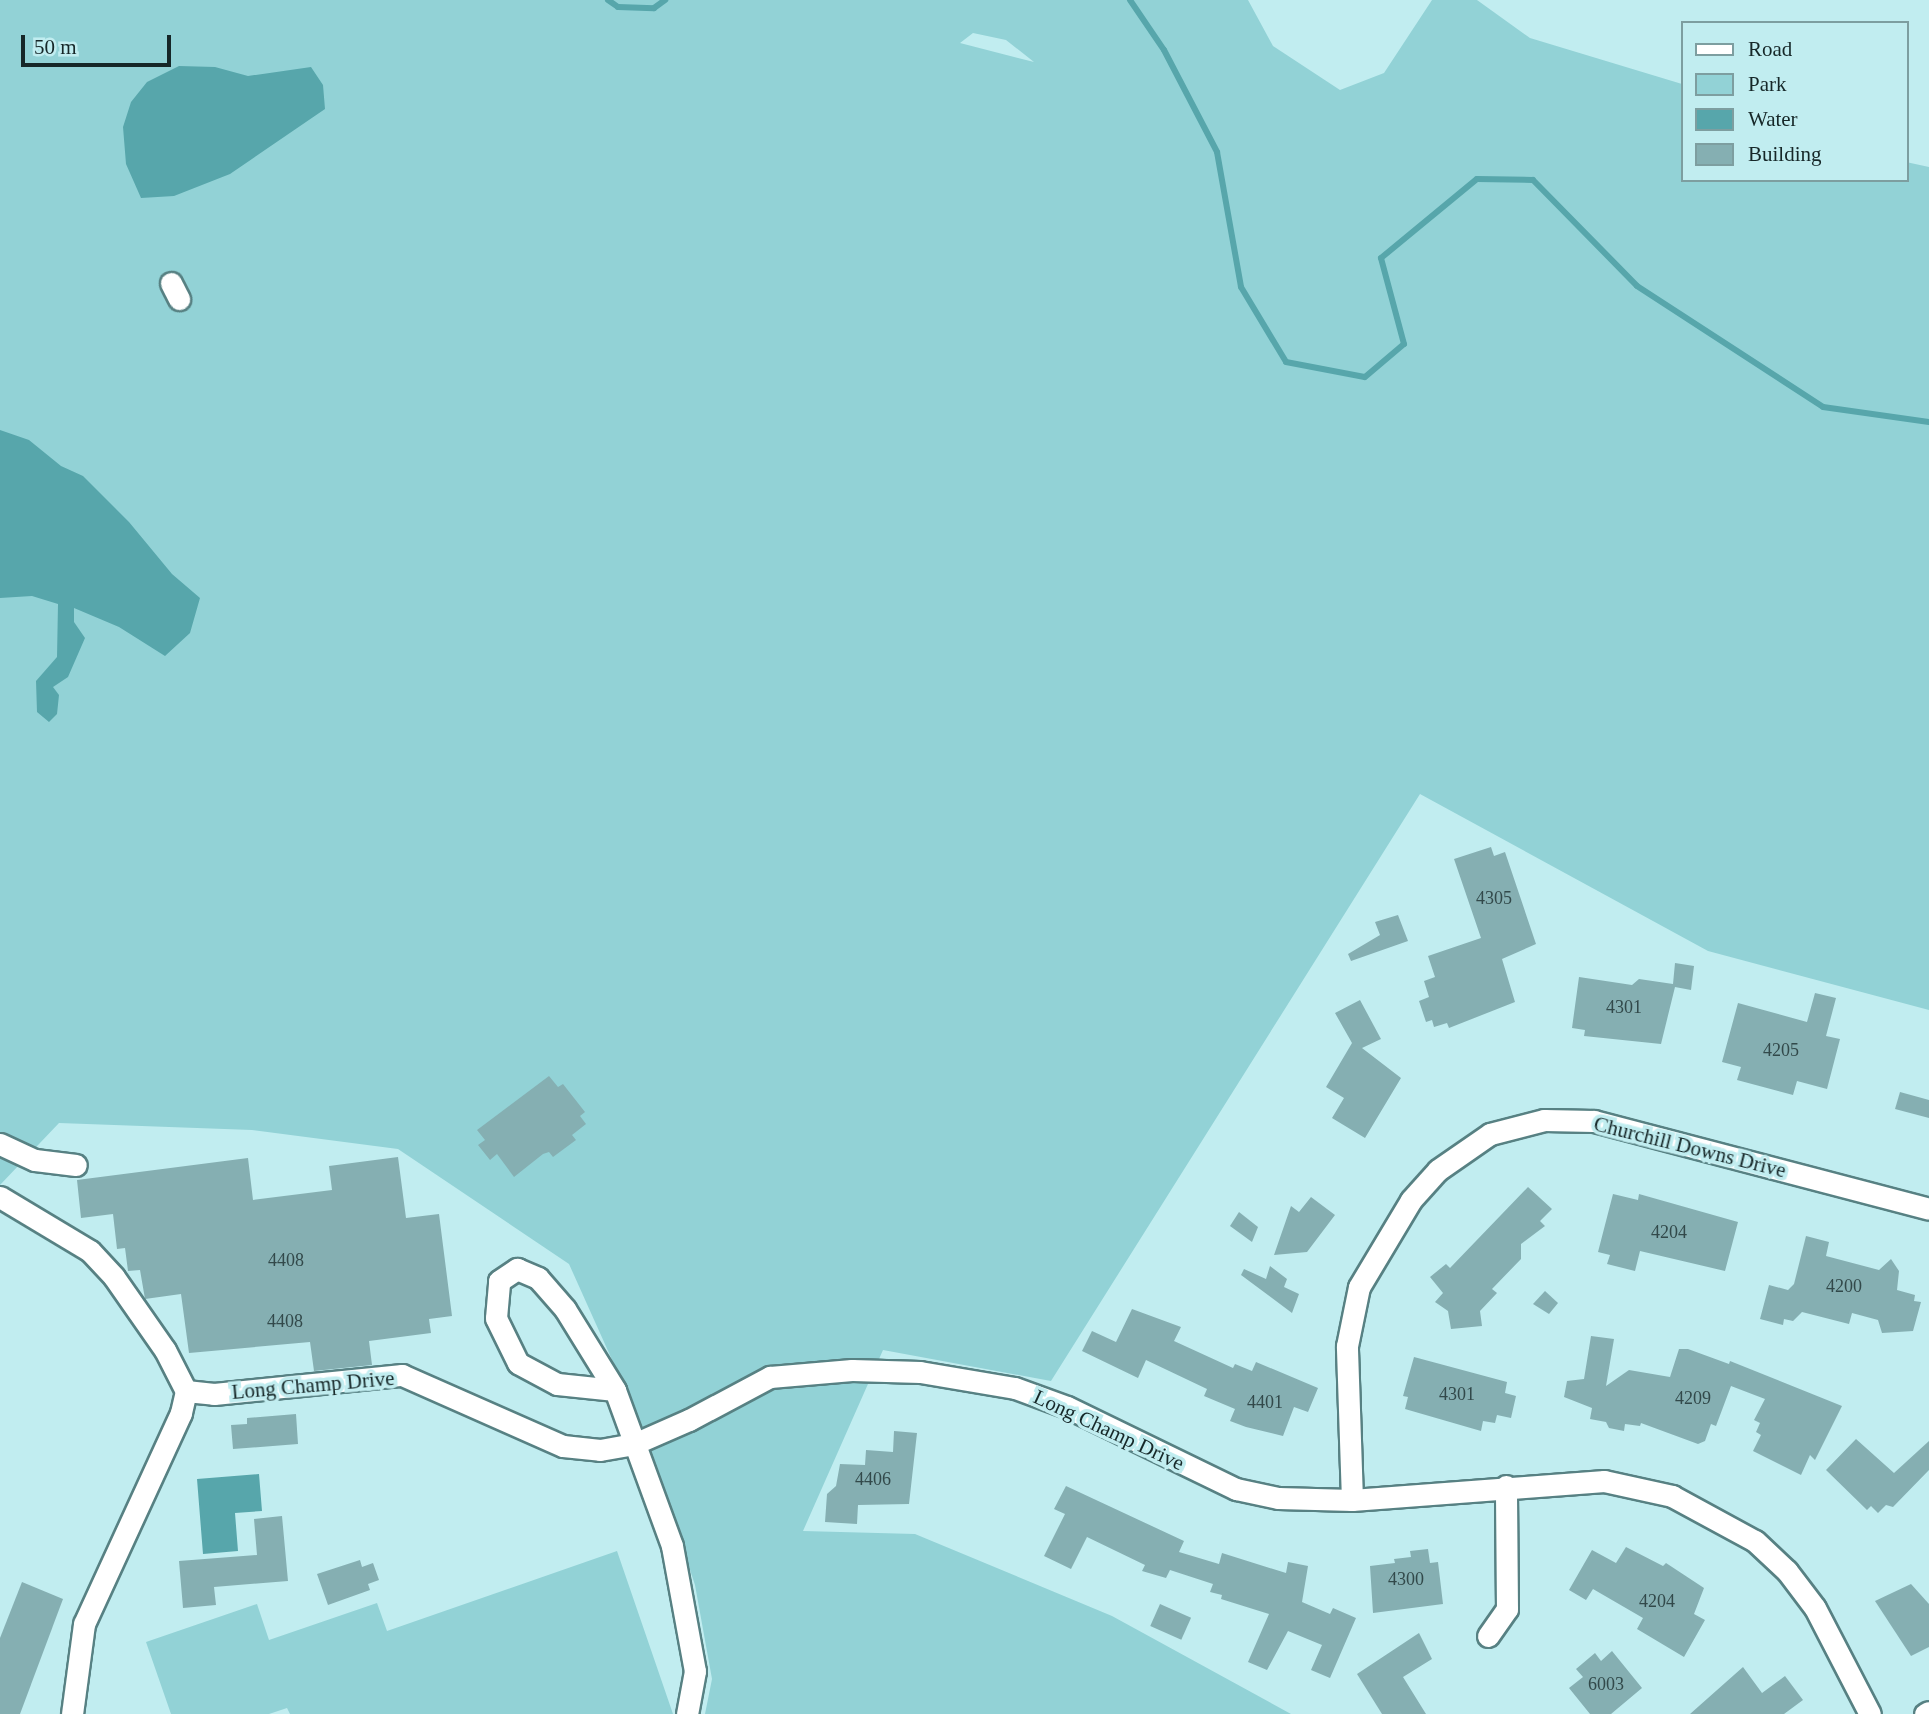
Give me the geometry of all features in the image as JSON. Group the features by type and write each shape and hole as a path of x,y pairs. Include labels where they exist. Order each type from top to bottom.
{"street":[{"name":"Churchill Downs Drive","path":"1352,1500 1347,1346 1359,1287 1411,1200 1438,1170 1480,1139 1544,1120 1594,1121 1929,1209"},
{"path":"0,1144 35,1160 76,1165"},
{"path":"0,1197 90,1251 150,1329 186,1391 181,1413 85,1624 72,1714"},
{"path":"615,1390 557,1384 518,1363 496,1318 499,1281 517,1269 538,1278 565,1310 615,1390 672,1546 695,1671 687,1714"},
{"name":"Long Champ Drive","path":"186,1391 214,1394 402,1375 563,1446 600,1450 634,1444 770,1377 852,1370 920,1372 1014,1388 1068,1407 1236,1489 1278,1498 1352,1500 1506,1486 1604,1481 1672,1496 1755,1541 1787,1571 1815,1608 1870,1714"},
{"path":"1488,1636 1507,1609 1506,1486"}],"green space":[{"path":"0,0 1248,0 1273,46 1340,90 1384,73 1432,0 1477,0 1530,38 1680,83 1680,182 1908,182 1908,162 1929,167 1929,1010 1708,951 1420,794 1051,1381 883,1350 803,1531 915,1534 1112,1616 1291,1714 705,1714 712,1679 695,1585 644,1431 569,1264 398,1149 252,1130 59,1123 0,1185","holes":["973,33 1006,40 1034,62 960,43"]},
{"path":"617,1551 673,1714 290,1714 287,1708 269,1714 171,1714 146,1642 257,1604 269,1640 377,1603 387,1631"}],"water":[{"path":"179,66 215,67 248,76 311,67 323,85 325,109 230,174 174,196 141,198 126,164 123,127 131,102 147,82"},
{"path":"0,430 29,440 61,466 83,476 129,522 172,574 200,598 190,633 165,656 119,627 74,608 74,622 85,638 68,677 53,687 59,695 57,714 49,722 37,712 36,681 57,657 58,604 32,596 0,598"},
{"path":"259,1474 262,1511 235,1513 238,1551 203,1554 197,1479"}],"building":[{"path":"1491,847 1494,856 1505,852 1536,944 1502,959 1515,1002 1449,1028 1447,1023 1434,1027 1432,1020 1426,1022 1419,1001 1429,997 1424,981 1435,977 1428,956 1481,938 1454,859"},
{"path":"1398,915 1408,941 1351,961 1348,954 1380,935 1375,922"},
{"path":"1675,963 1694,966 1691,990 1675,987 1661,1044 1584,1036 1585,1030 1572,1028 1579,977 1632,985 1639,979 1673,984"},
{"path":"1815,993 1836,998 1826,1036 1840,1039 1827,1089 1797,1081 1793,1095 1737,1080 1741,1067 1722,1062 1738,1003 1807,1022"},
{"path":"1360,1000 1381,1039 1362,1048 1401,1078 1365,1138 1332,1118 1344,1098 1326,1087 1352,1043 1335,1013"},
{"path":"549,1076 558,1087 563,1084 585,1112 580,1116 586,1124 572,1135 576,1140 553,1157 549,1152 543,1154 514,1177 497,1154 490,1160 478,1145 485,1140 477,1130"},
{"path":"1900,1092 1929,1100 1929,1118 1895,1109"},
{"path":"398,1157 406,1218 439,1214 452,1316 429,1319 431,1333 369,1341 372,1365 314,1371 310,1342 189,1353 181,1294 145,1299 140,1270 128,1271 125,1248 117,1249 113,1214 81,1218 77,1180 248,1158 253,1200 332,1190 329,1166"},
{"path":"1528,1187 1552,1209 1540,1221 1545,1226 1521,1244 1521,1259 1492,1289 1497,1293 1480,1311 1482,1326 1451,1329 1448,1311 1435,1302 1443,1293 1430,1277 1446,1264 1450,1268"},
{"path":"1613,1194 1638,1200 1639,1194 1738,1222 1725,1271 1640,1251 1635,1271 1607,1264 1610,1255 1598,1252"},
{"path":"1311,1197 1335,1215 1307,1252 1274,1255 1291,1206 1299,1212"},
{"path":"1239,1212 1258,1227 1252,1242 1230,1226"},
{"path":"1806,1236 1829,1242 1826,1256 1879,1270 1891,1259 1899,1271 1897,1290 1915,1295 1914,1301 1921,1302 1913,1331 1882,1333 1878,1320 1852,1313 1849,1324 1802,1312 1793,1321 1784,1319 1783,1325 1760,1319 1769,1285 1788,1290 1794,1284"},
{"path":"1270,1266 1287,1279 1284,1287 1299,1294 1292,1313 1241,1275 1244,1269 1266,1279"},
{"path":"1545,1291 1558,1303 1549,1314 1533,1304"},
{"path":"1132,1309 1181,1327 1174,1341 1233,1368 1235,1364 1252,1371 1256,1362 1318,1388 1308,1412 1294,1407 1283,1436 1246,1427 1230,1421 1235,1409 1204,1396 1207,1389 1146,1360 1138,1378 1082,1351 1092,1331 1116,1342"},
{"path":"1591,1336 1614,1339 1606,1386 1629,1370 1670,1377 1679,1349 1688,1349 1729,1364 1730,1361 1842,1406 1815,1460 1810,1455 1801,1475 1753,1451 1761,1435 1756,1432 1760,1423 1754,1420 1765,1399 1731,1386 1716,1426 1711,1424 1705,1441 1698,1444 1641,1423 1640,1426 1625,1424 1624,1431 1609,1428 1606,1422 1590,1419 1592,1408 1564,1397 1567,1381 1584,1379"},
{"path":"1414,1357 1507,1382 1505,1393 1516,1396 1511,1418 1497,1415 1495,1423 1483,1421 1481,1431 1405,1409 1408,1397 1403,1396"},
{"path":"296,1414 298,1444 233,1449 231,1425 247,1424 247,1418"},
{"path":"894,1431 917,1433 909,1504 858,1505 857,1524 825,1522 827,1494 836,1486 840,1464 865,1465 866,1450 893,1452"},
{"path":"1856,1439 1894,1473 1929,1441 1929,1470 1893,1507 1886,1505 1878,1513 1871,1506 1867,1510 1826,1470"},
{"path":"1066,1486 1184,1541 1179,1552 1219,1564 1222,1553 1286,1573 1288,1562 1308,1566 1302,1602 1330,1614 1333,1608 1356,1618 1330,1678 1311,1670 1322,1645 1288,1631 1267,1670 1248,1662 1269,1614 1221,1599 1222,1595 1210,1592 1213,1584 1170,1570 1166,1578 1142,1571 1145,1565 1087,1537 1071,1569 1044,1556 1065,1514 1054,1509"},
{"path":"282,1516 288,1581 214,1587 216,1605 183,1608 179,1561 257,1555 254,1519"},
{"path":"1626,1547 1663,1566 1666,1563 1704,1588 1694,1614 1705,1620 1684,1657 1637,1629 1643,1618 1593,1589 1586,1600 1569,1590 1592,1550 1616,1563"},
{"path":"1428,1549 1430,1563 1438,1562 1443,1604 1373,1613 1370,1566 1395,1563 1394,1559 1411,1557 1410,1551"},
{"path":"360,1560 362,1567 373,1563 379,1580 368,1584 370,1590 328,1605 317,1574"},
{"path":"22,1582 63,1599 20,1714 0,1714 0,1638"},
{"path":"1911,1584 1929,1604 1929,1647 1911,1656 1875,1601"},
{"path":"1160,1604 1191,1618 1181,1640 1150,1626"},
{"path":"1419,1633 1432,1659 1403,1677 1426,1714 1382,1714 1357,1674"},
{"path":"1612,1651 1642,1688 1611,1714 1590,1714 1569,1688 1583,1677 1576,1669 1595,1653 1601,1661"},
{"path":"1743,1667 1762,1693 1785,1676 1803,1700 1784,1714 1690,1714"}],"waterway":[{"path":"608,0 618,7 654,8 665,0"},
{"path":"1130,0 1164,50 1217,152 1241,287 1286,362 1365,377 1404,344 1381,258 1477,179 1533,180 1637,286 1823,407 1929,422"}]}
